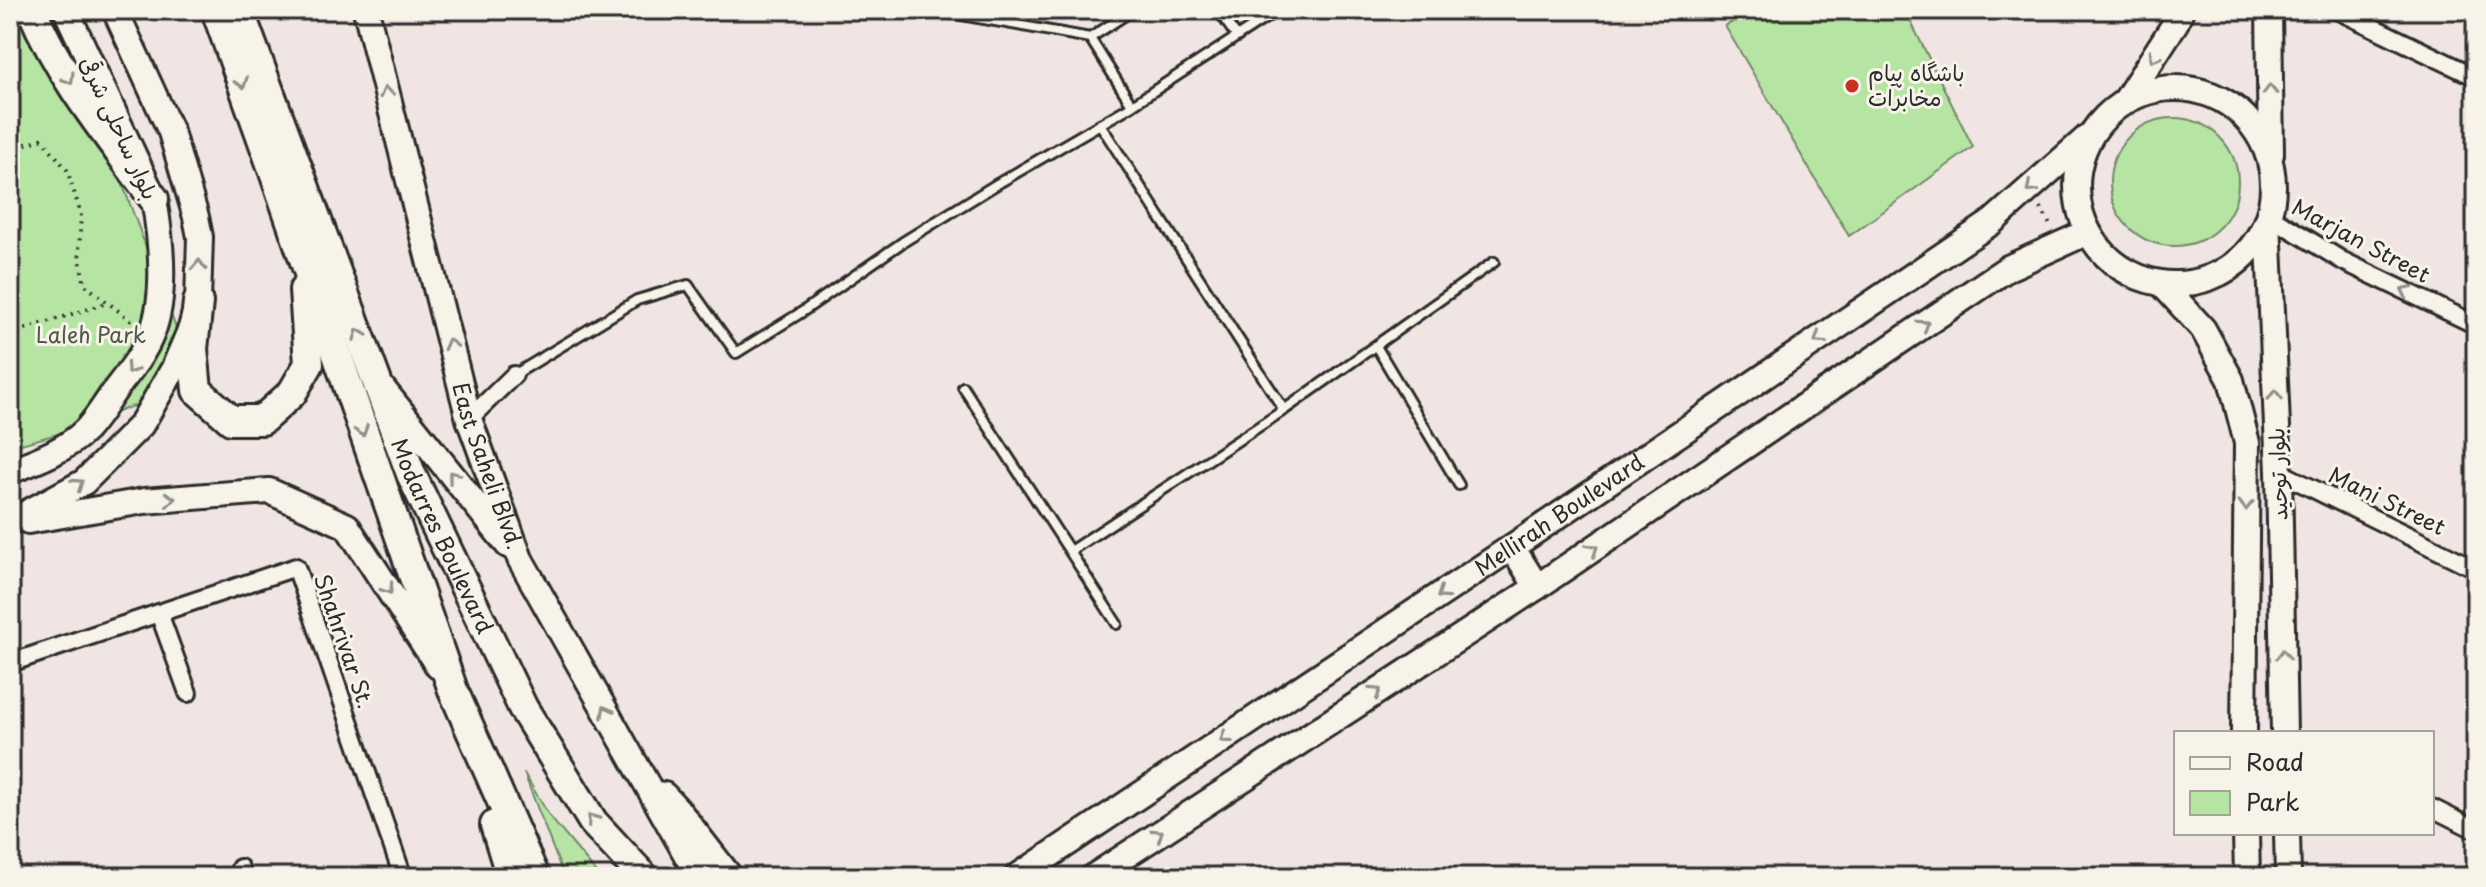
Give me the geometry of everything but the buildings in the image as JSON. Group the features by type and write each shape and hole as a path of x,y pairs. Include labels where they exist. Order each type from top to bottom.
{"highway":[{"path":"32,10 80,98 154,199"},
{"path":"216,10 285,168"},
{"path":"239,10 285,168"},
{"name":"Modarres Boulevard","path":"285,168 300,249 453,690 535,877"},
{"name":"Modarres Boulevard","path":"285,168 376,380 411,474 523,708 593,822 644,877"},
{"path":"198,302 193,349 197,390 231,420 262,420 292,393 309,364 300,249"},
{"path":"453,690 511,877"}],"main road":[{"name":"بلوار ساحلی شرقی","path":"10,471 44,458 85,431 134,364 151,336 157,317 161,271 154,199 66,10"},
{"name":"بلوار ساحلی شرقی","path":"10,523 84,482 141,425 174,368 198,302 200,237 192,202 171,132 115,10"},
{"path":"2124,103 2181,10"},
{"path":"2269,10 2272,168 2272,199 2264,229 2246,254 2222,273 2192,283 2162,284 2132,275 2106,257 2088,232 2078,203 2078,168 2089,136 2111,110 2141,93 2174,87 2208,93 2238,110 2260,136 2272,168"},
{"name":"East Saheli Blvd.","path":"367,14 469,419 520,559 699,877"},
{"name":"Mellirah Boulevard","path":"1017,877 1992,222 2089,136"},
{"name":"بلوار توحید","path":"2268,215 2279,472 2284,731"},
{"path":"1093,877 1537,587 2008,268 2088,232"},
{"name":"بلوار توحید","path":"2162,284 2203,329 2231,380 2247,443 2244,731"},
{"path":"376,380 520,559"},
{"path":"10,523 144,501 269,491 347,526 453,690"},
{"path":"1512,547 1537,587"},
{"path":"641,772 678,810 730,877"},
{"path":"2246,835 2247,877"},
{"path":"2287,835 2288,877"}],"street":[{"path":"2337,10 2476,77"},
{"name":"Marjan Street","path":"2268,215 2343,261 2476,325"},
{"path":"469,419 514,375"},
{"name":"Mani Street","path":"2279,472 2476,569"},
{"name":"Shahrivar St.","path":"10,663 296,567 403,877"},
{"path":"159,613 188,693"},
{"path":"2434,809 2476,830"}],"lane":[{"path":"933,10 1090,38 1133,10"},
{"path":"1218,10 1237,37"},
{"path":"514,375 637,300 688,285 736,353 903,242 1132,105 1278,10"},
{"path":"1090,38 1132,105"},
{"path":"1100,124 1284,410"},
{"path":"1070,551 1284,410 1494,262"},
{"path":"1376,346 1459,485"},
{"path":"963,387 1117,624"}],"path":[{"path":"10,149 42,139 67,170 81,214 79,253 84,284 151,336"},
{"path":"2030,188 2061,244"},
{"path":"10,334 107,303"}],"green space":[{"name":"باشگاه پیام مخابرات","path":"1755,10 1905,10 1973,147 1849,236 1725,26"},
{"name":"Laleh Park","path":"62,21 196,382 65,432 10,447 10,25"},
{"path":"2174,118 2199,123 2219,137 2233,157 2238,182 2233,207 2219,227 2199,241 2174,246 2149,241 2129,227 2115,207 2110,182 2115,157 2129,137 2149,123"},
{"path":"524,773 550,817 600,877 564,877"}],"place":[{"name":"باشگاه پیام مخابرات","path":"1852,86"}]}
